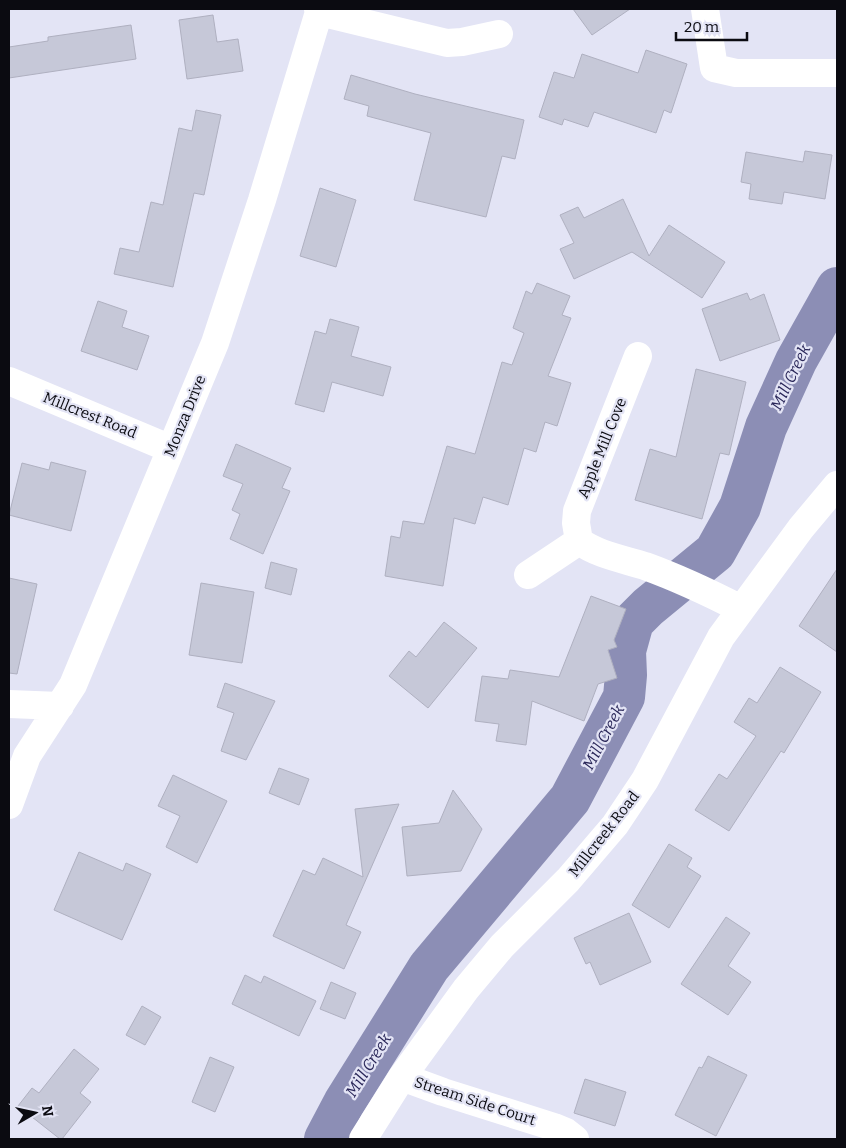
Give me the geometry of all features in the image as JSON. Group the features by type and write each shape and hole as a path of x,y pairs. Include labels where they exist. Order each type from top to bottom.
{"street":[{"path":"705,9 714,68 736,73 837,72"},
{"path":"318,10 447,42 462,42 499,34"},
{"name":"Monza Drive","path":"9,805 27,756 74,685 215,343 262,200 318,10"},
{"name":"Apple Mill Cove","path":"579,541 576,523 577,511 638,356"},
{"name":"Millcrest Road","path":"9,382 171,448"},
{"name":"Millcreek Road","path":"363,1139 402,1077 445,1017 502,946 568,880 615,825 645,780 721,637 801,528 837,485"},
{"path":"528,575 579,541 588,548 645,566 742,608"},
{"path":"9,704 60,706"},
{"name":"Stream Side Court","path":"402,1077 554,1127 566,1132 575,1139"}],"building":[{"path":"573,9 630,9 592,35"},
{"path":"213,15 217,42 238,39 243,71 187,79 179,20"},
{"path":"131,25 136,59 9,78 9,47 48,41 48,37"},
{"path":"646,50 687,64 671,113 664,110 656,133 594,112 588,127 564,119 562,125 539,117 554,72 574,78 582,54 638,73"},
{"path":"351,75 415,94 524,120 515,159 502,156 486,217 414,200 431,133 367,116 369,106 344,99"},
{"path":"196,110 221,115 204,195 194,193 173,287 114,274 120,248 139,252 151,202 163,205 179,128 192,131"},
{"path":"805,151 832,155 825,199 784,192 782,204 749,199 751,184 741,182 746,152 803,162"},
{"path":"320,188 356,200 336,267 300,256"},
{"path":"623,199 649,256 669,225 725,262 702,298 632,252 574,279 560,249 574,243 560,215 578,207 584,218"},
{"path":"537,283 570,296 562,315 571,318 548,376 571,383 557,426 545,422 536,452 524,448 508,505 483,497 475,524 454,518 443,586 385,576 391,536 400,538 403,521 424,524 447,446 475,454 502,362 512,365 524,333 513,328 526,291 532,294"},
{"path":"747,293 750,300 764,294 780,340 720,361 702,309"},
{"path":"98,301 127,311 122,327 149,336 137,370 81,351"},
{"path":"330,319 359,327 351,356 391,367 383,396 332,382 324,412 295,404 315,331 326,334"},
{"path":"696,369 746,382 729,455 720,453 702,519 635,500 650,449 676,457"},
{"path":"236,444 291,468 282,488 290,491 263,554 230,539 240,514 232,510 243,484 223,476"},
{"path":"51,462 86,471 71,531 9,515 22,463 49,470"},
{"path":"271,562 297,569 291,595 265,588"},
{"path":"837,569 837,652 799,626"},
{"path":"9,578 37,584 17,674 9,673"},
{"path":"201,583 254,592 242,663 189,655"},
{"path":"591,596 626,609 614,640 617,647 608,650 617,678 598,684 584,721 532,701 526,745 496,741 499,724 475,721 482,676 508,679 510,670 559,677"},
{"path":"444,622 477,648 428,708 389,676 409,651 416,657"},
{"path":"780,667 821,692 784,753 781,751 729,831 695,810 719,774 727,779 756,736 734,722 749,698 757,703"},
{"path":"225,683 275,701 246,760 221,751 234,713 217,707"},
{"path":"279,768 309,779 299,805 269,793"},
{"path":"173,775 227,801 197,863 166,847 180,816 158,806"},
{"path":"453,790 482,829 461,871 407,876 402,827 439,823"},
{"path":"399,804 346,925 361,932 344,969 273,936 303,870 315,875 323,858 363,877 355,809"},
{"path":"669,844 692,858 687,867 701,876 669,928 632,905"},
{"path":"79,852 123,871 126,863 151,874 122,940 54,910"},
{"path":"629,913 651,962 600,985 590,962 586,964 574,938"},
{"path":"726,917 750,933 728,966 751,982 728,1015 681,984"},
{"path":"245,975 261,983 264,976 316,1001 299,1036 232,1004"},
{"path":"331,982 356,993 345,1019 320,1009"},
{"path":"142,1006 161,1017 145,1045 126,1035"},
{"path":"74,1049 99,1069 80,1093 91,1102 62,1139 60,1139 18,1106 32,1088 39,1093"},
{"path":"708,1056 747,1075 716,1136 675,1115 699,1067 702,1068"},
{"path":"210,1057 234,1067 215,1112 192,1102"},
{"path":"585,1079 626,1092 615,1126 574,1113"}],"waterway":[{"name":"Mill Creek","path":"325,1139 344,1103 429,967 570,799 624,697 626,675 625,651 633,622 648,607 715,552 740,507 766,427 796,361 837,288"}]}
